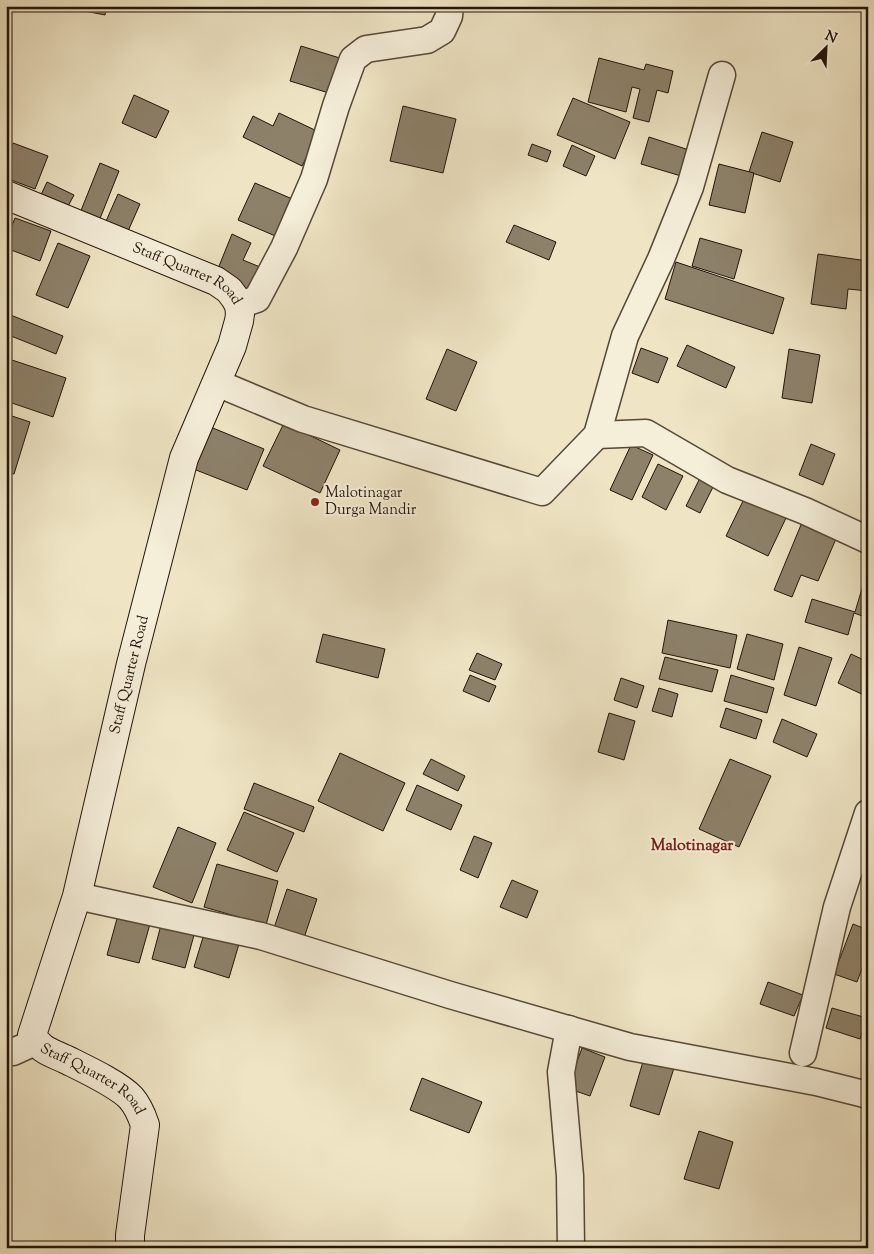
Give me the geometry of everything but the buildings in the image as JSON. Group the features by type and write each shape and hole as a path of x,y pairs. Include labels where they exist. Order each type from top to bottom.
{"street":[{"path":"239,305 257,299 284,248 314,178 353,58 366,49 427,40 442,31 449,16 450,6"},
{"path":"217,383 302,419 542,492 597,435 625,336 661,259 690,187 722,75"},
{"name":"Staff Quarter Road","path":"6,195 216,281 229,290 239,305 239,321 232,346 184,458 132,664 77,896 32,1035 39,1048 107,1081 131,1097 140,1111 145,1125 130,1235 130,1248"},
{"path":"597,435 646,433 727,480 805,511 868,540"},
{"path":"803,1053 837,907 868,813"},
{"path":"77,896 261,936 450,995 630,1047 816,1082 868,1095"},
{"path":"569,1029 560,1072 570,1176 571,1248"},
{"path":"6,1049 12,1052 35,1042"}],"place":[{"name":"Malotinagar Durga Mandir","path":"315,502"}],"district":[{"name":"Malotinagar","path":"692,846"}]}
